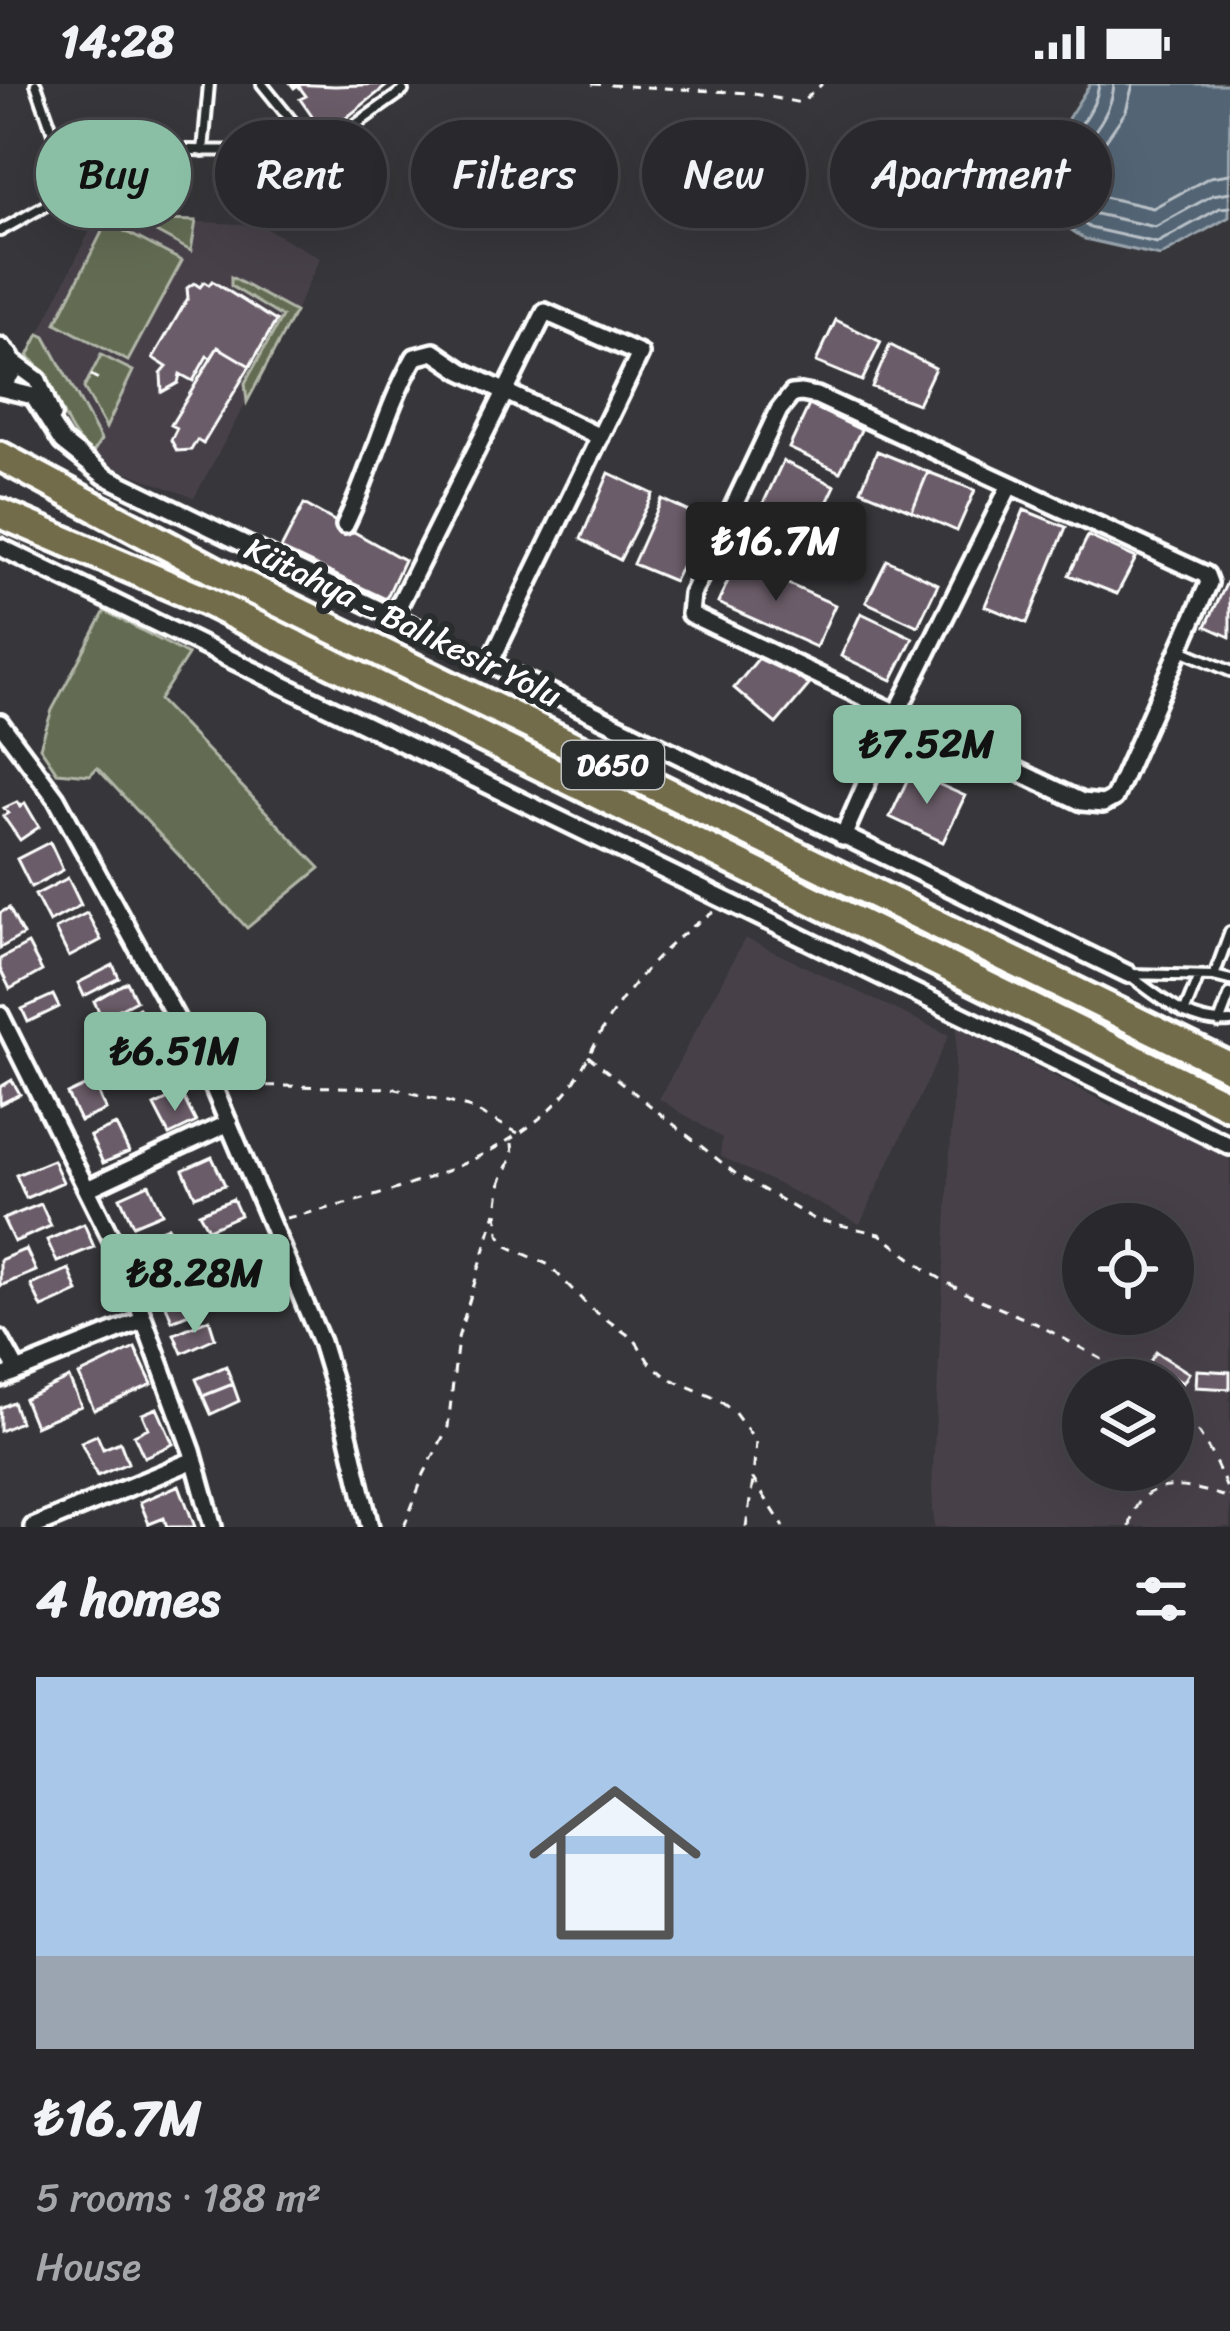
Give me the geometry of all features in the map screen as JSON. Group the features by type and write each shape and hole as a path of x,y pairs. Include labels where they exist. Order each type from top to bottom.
{"highway":[{"name":"Kütahya - Balıkesir Yolu","path":"0,456 217,572 1230,1067"},
{"name":"Kütahya - Balıkesir Yolu","path":"0,514 208,602 1230,1106"}],"street":[{"path":"393,617 545,312 640,354 490,662"},
{"path":"345,526 386,431 397,389 415,357 434,352 462,371 600,437"},
{"path":"4,354 10,371 0,387 33,396 62,442 104,476 1128,974"},
{"path":"4,354 38,380 62,442"},
{"path":"792,394 817,396 1200,569 1209,584 1180,649 1114,798 1102,804 1082,802 690,614 692,594 779,410 792,394"},
{"path":"843,837 897,713 1010,487"},
{"path":"0,547 1230,1146"},
{"path":"0,723 56,798 212,1084 321,1342 370,1527"},
{"path":"0,1015 122,1260 194,1460 213,1527"},
{"path":"87,1189 229,1124"},
{"path":"0,1378 144,1320"},
{"path":"0,1339 17,1370"},
{"path":"33,1527 194,1460"}],"lane":[{"path":"36,84 49,120"},
{"path":"203,151 208,84"},
{"path":"262,84 291,120"},
{"path":"362,120 403,91"},
{"path":"191,151 215,151"},
{"path":"0,231 36,211"},
{"path":"1180,649 1230,671"},
{"path":"1214,976 1230,932"},
{"path":"1128,974 1230,980"},
{"path":"1128,974 1184,1013 1207,1023 1225,1022 1230,994"},
{"path":"1184,1013 1199,976"}],"path":[{"path":"592,84 750,93 801,104 822,84"},
{"path":"91,375 98,379"},
{"path":"270,1222 368,1200 511,1142 568,1090 612,1014 657,958 730,902"},
{"path":"587,1056 736,1174 814,1220 880,1234 929,1272 969,1295 1102,1359"},
{"path":"212,1084 392,1088 468,1108 520,1133"},
{"path":"404,1527 448,1427 458,1338 497,1210 501,1181 513,1154 511,1142"},
{"path":"497,1210 499,1233 507,1246 549,1265 589,1307 635,1340 649,1362 668,1378 717,1399 734,1412 756,1442 746,1527"},
{"path":"1194,1427 1211,1451 1230,1497"},
{"path":"754,1479 784,1527"},
{"path":"1130,1527 1133,1506 1150,1490 1192,1486 1230,1497"}],"shaded area":[{"path":"191,221 215,223 215,228 265,228 320,258 194,498 114,467 89,451 67,428 51,381 28,356 91,228 191,228"},
{"path":"745,938 949,1035 860,1224 720,1156 722,1138 659,1099"},
{"path":"957,1026 1112,1106 1126,1075 1230,1147 1230,1527 934,1527 932,1487"}],"green space":[{"path":"191,221 196,221 191,251 149,228 191,228"},
{"path":"104,228 119,228 182,261 128,361 56,323"},
{"path":"231,277 295,312 247,402 245,383 282,317 231,286"},
{"path":"39,334 45,337 101,440 92,454 72,432 47,379 28,356"},
{"path":"101,355 133,371 106,428 84,388"},
{"path":"105,611 188,655 159,700 320,868 247,928 97,768 90,775 57,772 40,747 52,710"}],"water":[{"path":"1090,84 1230,84 1229,217 1160,256 1085,239 1068,228 1112,228 1112,120 1067,120"}],"building":[{"path":"291,84 389,84 344,120 315,120 300,99 306,96 298,85"},
{"path":"212,281 276,321 250,366 218,347 193,381 180,374 178,383 162,392 161,374 167,367 153,358 188,298 187,288"},
{"path":"836,320 881,342 862,381 816,362"},
{"path":"890,345 935,368 918,404 872,387"},
{"path":"218,347 250,366 203,444 197,440 191,450 177,451 171,440 177,428 171,425"},
{"path":"809,405 861,430 840,472 789,448"},
{"path":"877,451 928,472 912,511 861,490"},
{"path":"783,461 835,486 815,528 763,504"},
{"path":"928,472 975,490 957,531 912,511"},
{"path":"609,473 653,494 620,560 581,539"},
{"path":"662,499 705,519 674,581 633,564"},
{"path":"304,504 404,560 386,599 281,549"},
{"path":"1024,510 1066,527 1027,623 985,606"},
{"path":"1088,536 1136,558 1117,594 1069,575"},
{"path":"887,560 938,584 918,626 866,602"},
{"path":"737,561 835,605 816,647 718,603"},
{"path":"1230,583 1230,637 1206,626"},
{"path":"861,613 913,638 892,680 841,656"},
{"path":"762,654 809,685 776,724 734,688"},
{"path":"911,772 965,796 943,842 890,817"},
{"path":"17,802 20,807 25,803 39,827 20,840 3,816 8,813 4,808"},
{"path":"50,842 63,870 31,887 17,859"},
{"path":"68,878 81,905 49,922 35,895"},
{"path":"9,908 23,935 0,948 0,913"},
{"path":"87,913 101,940 69,957 55,929"},
{"path":"28,944 42,971 10,989 0,959"},
{"path":"113,965 119,978 84,996 78,983"},
{"path":"127,982 136,1000 102,1018 94,1001"},
{"path":"53,995 59,1007 28,1022 22,1009"},
{"path":"139,1008 155,1035 119,1053 105,1025"},
{"path":"158,1050 173,1079 145,1091 131,1063"},
{"path":"12,1080 20,1094 0,1104 0,1087"},
{"path":"93,1082 106,1110 80,1121 67,1094"},
{"path":"181,1093 196,1122 169,1135 154,1106"},
{"path":"116,1125 129,1152 103,1163 90,1136"},
{"path":"212,1157 225,1185 195,1196 183,1170"},
{"path":"53,1160 63,1182 26,1198 16,1175"},
{"path":"149,1184 162,1213 133,1225 120,1197"},
{"path":"233,1199 240,1215 208,1229 199,1213"},
{"path":"41,1204 51,1226 14,1242 3,1219"},
{"path":"84,1224 94,1247 57,1262 47,1240"},
{"path":"168,1227 176,1244 143,1258 134,1240"},
{"path":"26,1249 36,1271 0,1286 0,1260"},
{"path":"257,1266 264,1281 226,1296 219,1281"},
{"path":"69,1269 78,1292 42,1308 31,1285"},
{"path":"196,1292 203,1308 172,1321 166,1305"},
{"path":"209,1319 215,1338 182,1353 174,1334"},
{"path":"135,1348 152,1384 94,1410 79,1375"},
{"path":"226,1366 233,1384 203,1396 196,1379"},
{"path":"1197,1370 1230,1372 1230,1389 1196,1387"},
{"path":"69,1378 81,1406 35,1426 24,1399"},
{"path":"233,1384 239,1401 211,1414 203,1396"},
{"path":"13,1402 20,1422 0,1431 0,1408"},
{"path":"157,1408 173,1444 144,1457 134,1435 148,1428 142,1414"},
{"path":"97,1435 103,1449 120,1442 128,1463 97,1476 81,1442"},
{"path":"179,1485 195,1527 167,1527 164,1518 149,1524 140,1502"}]}
